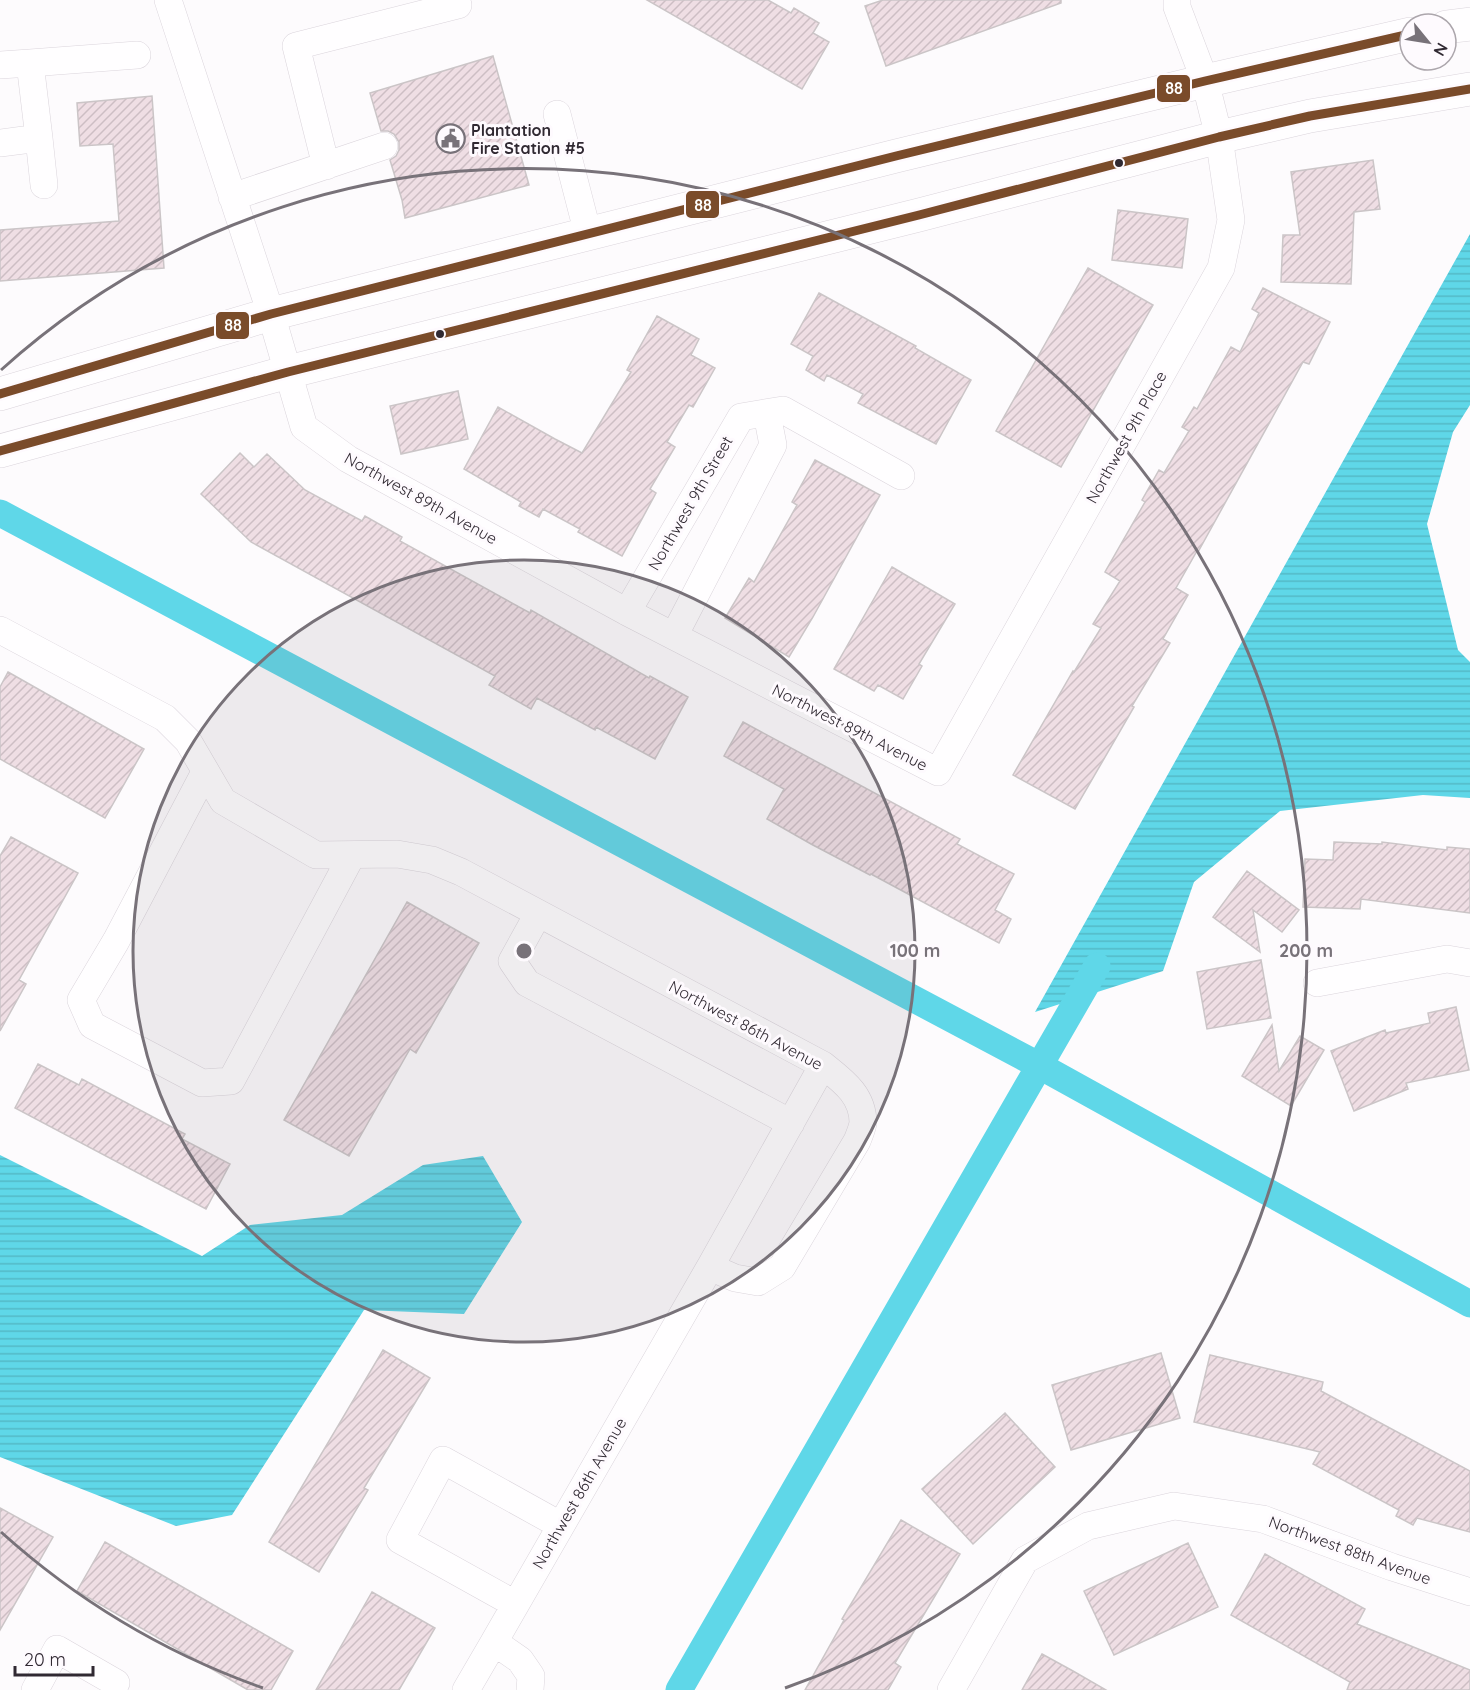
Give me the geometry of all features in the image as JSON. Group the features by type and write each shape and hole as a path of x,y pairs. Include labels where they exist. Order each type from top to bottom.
{"main road":[{"path":"0,394 271,314 1205,81 1398,37"},
{"path":"0,451 288,372 919,215 1219,137 1310,116 1470,89"}],"street":[{"name":"Northwest 89th Avenue","path":"168,0 271,314 304,427 348,459 627,612 938,772"},
{"name":"Northwest 9th Place","path":"938,772 1221,268 1231,220 1219,137 1205,81 1175,2"},
{"path":"326,166 296,46 458,5"},
{"path":"0,65 137,56"},
{"path":"30,63 44,185"},
{"path":"557,114 588,234"},
{"path":"0,143 39,138"},
{"path":"232,197 384,146"},
{"name":"Northwest 9th Street","path":"627,612 741,417 783,410 901,476"},
{"path":"674,636 773,445 767,414"},
{"name":"Northwest 86th Avenue","path":"0,630 165,718 188,741 223,801 316,855 397,854 432,860 461,872 823,1065 848,1085 860,1102 863,1124 857,1142 782,1267 758,1282 735,1278 710,1267 466,1690"},
{"path":"205,772 116,941 81,1000 92,1025 202,1083 231,1081 352,855"},
{"path":"538,914 512,961 527,983 790,1123"},
{"path":"1317,983 1447,959 1470,963"},
{"path":"710,1267 823,1065"},
{"path":"515,1604 400,1540 443,1460 560,1525"},
{"name":"Northwest 88th Avenue","path":"951,1690 1025,1560 1088,1526 1174,1506 1263,1518 1392,1567 1470,1592"},
{"path":"494,1642 520,1660 531,1676 530,1690"},
{"path":"34,1690 57,1649 119,1688"}],"water":[{"path":"1470,234 1470,405 1453,432 1427,524 1458,650 1470,662 1470,798 1423,795 1280,811 1194,882 1163,971 1035,1012"},
{"path":"0,1155 202,1256 250,1225 342,1215 423,1165 483,1156 522,1222 464,1314 364,1310 232,1515 176,1526 0,1457"}],"building":[{"path":"647,0 768,0 791,13 794,8 819,23 813,33 829,42 802,89"},
{"path":"883,0 1061,0 1061,3 886,66 865,6"},
{"name":"Plantation Fire Station #5","path":"493,56 529,185 405,218 390,160 399,150 399,142 394,134 381,131 370,93"},
{"path":"152,96 164,268 0,281 0,230 119,221 113,144 80,146 77,103"},
{"path":"1373,160 1380,209 1354,212 1351,284 1281,282 1283,235 1300,235 1291,172"},
{"path":"1118,210 1188,219 1182,268 1112,260"},
{"path":"1088,268 1153,305 1061,467 996,431"},
{"path":"1263,288 1330,322 1309,364 1303,362 1176,588 1188,595 1163,639 1170,643 1075,809 1013,775 1073,671 1101,628 1093,624 1120,581 1105,572 1145,502 1142,500 1159,470 1164,473 1189,431 1182,427 1194,407 1197,409 1231,347 1240,352 1259,313 1252,309"},
{"path":"819,293 916,346 915,348 971,380 936,444 858,403 863,394 827,375 824,381 806,370 813,356 791,344"},
{"path":"657,316 699,339 691,355 715,368 693,407 689,405 667,442 675,447 650,489 656,493 622,556 578,532 580,529 543,509 539,517 519,506 521,502 464,469 498,407 582,453 631,372 627,370"},
{"path":"458,391 468,439 401,454 390,406"},
{"path":"240,453 254,467 267,454 305,490 362,521 365,516 402,537 400,541 530,613 531,610 649,678 650,676 688,697 655,759 537,698 531,709 489,685 495,676 251,542 201,494"},
{"path":"815,460 880,495 789,657 725,618 749,578 754,582 797,505 792,502"},
{"path":"892,567 955,604 919,664 922,666 903,699 878,685 874,691 834,669"},
{"path":"8,672 144,749 105,818 0,759 0,687"},
{"path":"743,722 960,839 957,844 1014,874 995,910 1011,919 999,943 767,819 784,789 724,756"},
{"path":"11,837 78,873 19,980 26,984 0,1031 0,856"},
{"path":"1334,842 1382,844 1382,842 1447,850 1447,847 1470,849 1470,913 1361,899 1360,909 1303,907 1305,859 1333,860"},
{"path":"1247,871 1299,910 1282,932 1253,910 1260,952 1213,917"},
{"path":"407,902 479,943 416,1053 410,1049 349,1156 284,1120"},
{"path":"1261,960 1271,1018 1207,1029 1197,972"},
{"path":"1456,1007 1469,1070 1406,1083 1408,1089 1354,1111 1331,1051 1385,1030 1386,1033 1430,1023 1428,1013"},
{"path":"1272,1025 1279,1071 1300,1036 1324,1050 1291,1106 1242,1076"},
{"path":"38,1064 79,1085 82,1079 185,1134 182,1139 230,1164 206,1209 15,1108"},
{"path":"383,1350 430,1378 364,1488 368,1490 319,1572 269,1542"},
{"path":"1161,1353 1180,1418 1071,1450 1052,1385"},
{"path":"1210,1355 1323,1382 1321,1391 1470,1471 1470,1532 1417,1518 1413,1525 1396,1516 1399,1510 1313,1464 1320,1452 1194,1422"},
{"path":"1005,1413 1055,1467 973,1544 922,1489"},
{"path":"0,1508 53,1537 0,1630"},
{"path":"901,1520 960,1554 895,1663 901,1667 888,1690 805,1690 844,1620 842,1619"},
{"path":"105,1542 293,1651 271,1690 248,1690 77,1591"},
{"path":"1188,1543 1218,1607 1114,1655 1084,1591"},
{"path":"1265,1554 1365,1609 1357,1624 1470,1670 1470,1690 1347,1690 1350,1682 1231,1615"},
{"path":"372,1592 435,1628 399,1690 316,1690"},
{"path":"1042,1654 1073,1671 1106,1690 1022,1690"}],"waterway":[{"path":"0,513 1040,1066 1470,1304"},
{"path":"679,1690 1097,966"}],"transit line":[{"name":"88","path":"0,394 271,314 896,156 1398,37"},
{"name":"88","path":"0,451 288,372 919,215 1219,137 1310,116 1470,89"}],"place":[{"name":"Plantation Fire Station #5","path":"450,139"}]}
